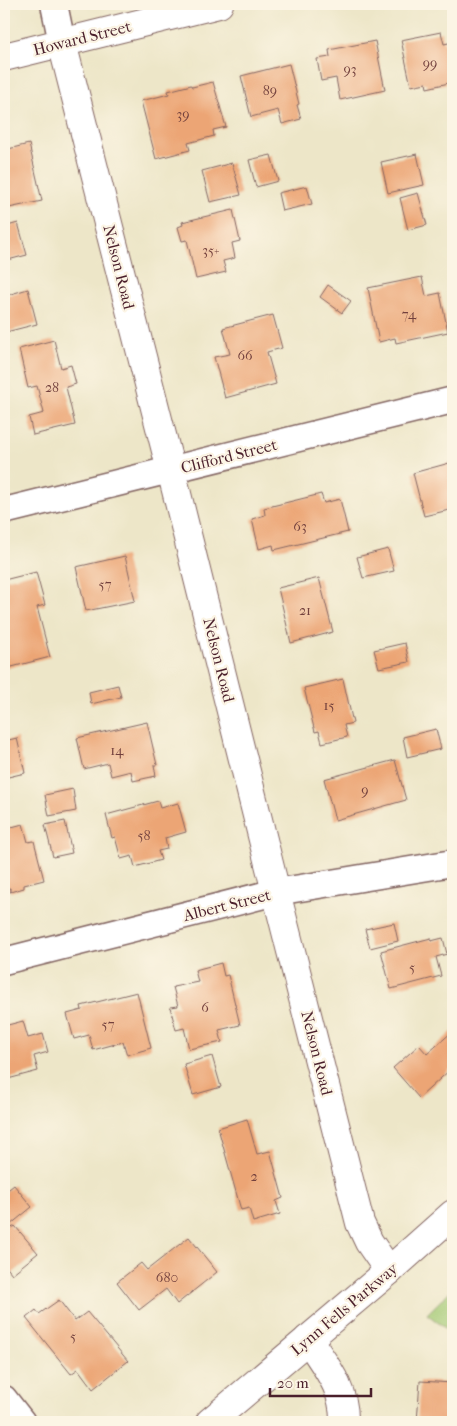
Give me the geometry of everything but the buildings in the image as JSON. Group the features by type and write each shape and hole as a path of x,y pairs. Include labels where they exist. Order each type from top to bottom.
{"street":[{"path":"54,4 62,42"},
{"name":"Howard Street","path":"4,57 219,4"},
{"name":"Nelson Road","path":"62,42 360,1223 369,1242 389,1271"},
{"name":"Clifford Street","path":"4,511 453,400"},
{"name":"Albert Street","path":"4,962 276,892 453,863"},
{"name":"Lynn Fells Parkway","path":"210,1422 389,1271 453,1214"},
{"path":"308,1339 332,1374 340,1392 343,1401 344,1422"},
{"path":"4,1399 22,1422"}],"green space":[{"path":"453,1288 453,1334 427,1314"}]}
